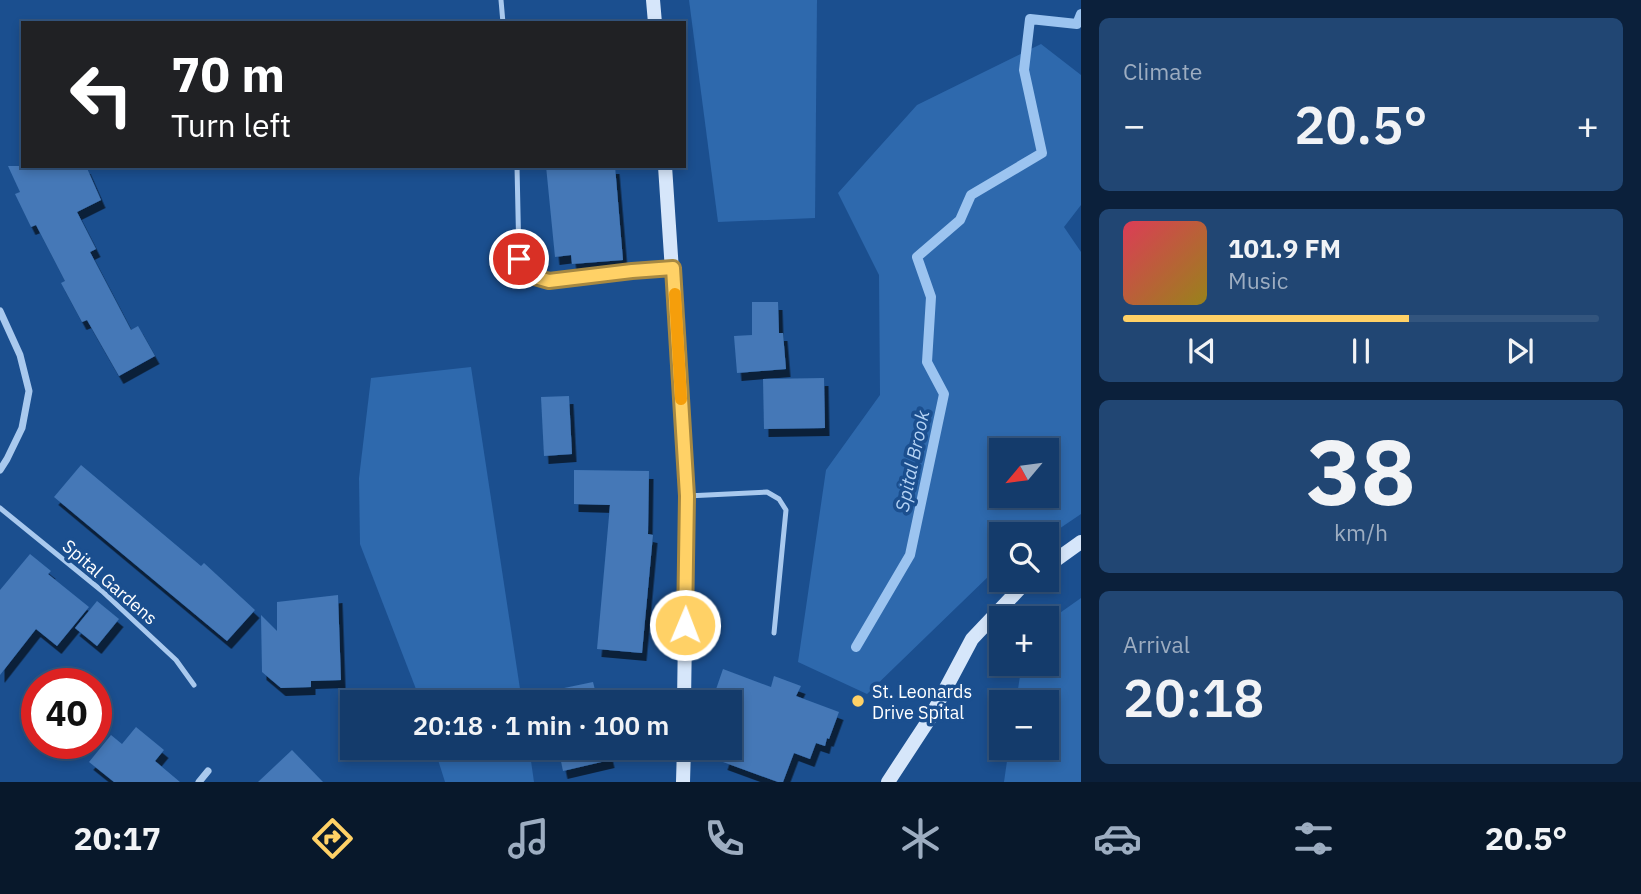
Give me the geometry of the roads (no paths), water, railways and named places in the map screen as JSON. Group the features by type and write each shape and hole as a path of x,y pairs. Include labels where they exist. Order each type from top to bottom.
{"street":[{"path":"653,0 654,21"},
{"path":"665,168 687,496 684,690"},
{"path":"0,311 20,355 29,391 22,428 0,470"},
{"path":"1059,558 1081,542"},
{"path":"888,782 930,718 972,639 1016,592"},
{"path":"683,782 684,760"},
{"path":"199,782 208,771"}],"lane":[{"path":"501,0 503,21"},
{"path":"517,168 519,259 528,275 549,281 673,268"},
{"path":"687,496 767,492 779,499 786,510 774,633"},
{"name":"Spital Gardens","path":"0,508 102,591 176,660 194,685"}],"waterway":[{"name":"Spital Brook","path":"856,647 910,555 944,394 927,362 931,297 917,257 960,220 971,195 1042,153 1024,70 1030,19 1077,24 1081,14"}],"place":[{"name":"St. Leonards Drive Spital","path":"858,701"}]}
